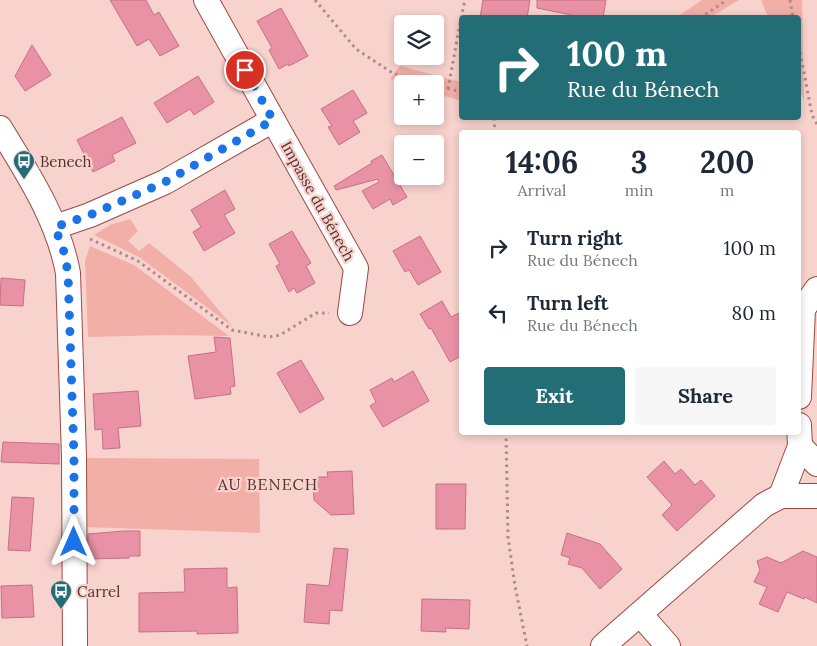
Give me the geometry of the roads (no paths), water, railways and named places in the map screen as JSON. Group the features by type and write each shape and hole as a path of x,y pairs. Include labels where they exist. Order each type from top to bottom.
{"street":[{"name":"Impasse du Bénech","path":"206,0 356,268 350,313"},
{"path":"55,227 90,215 165,182 273,120"},
{"path":"0,128 42,198 64,252 68,273 74,457 75,646"},
{"path":"801,309 817,289"},
{"path":"800,436 817,464"},
{"path":"782,496 800,436"},
{"path":"604,646 764,505 782,496 817,496"},
{"path":"640,614 668,646"}],"place":[{"name":"Benech","path":"24,180"},
{"name":"Carrel","path":"61,610"}],"district":[{"name":"AU BENECH","path":"268,484"}]}
